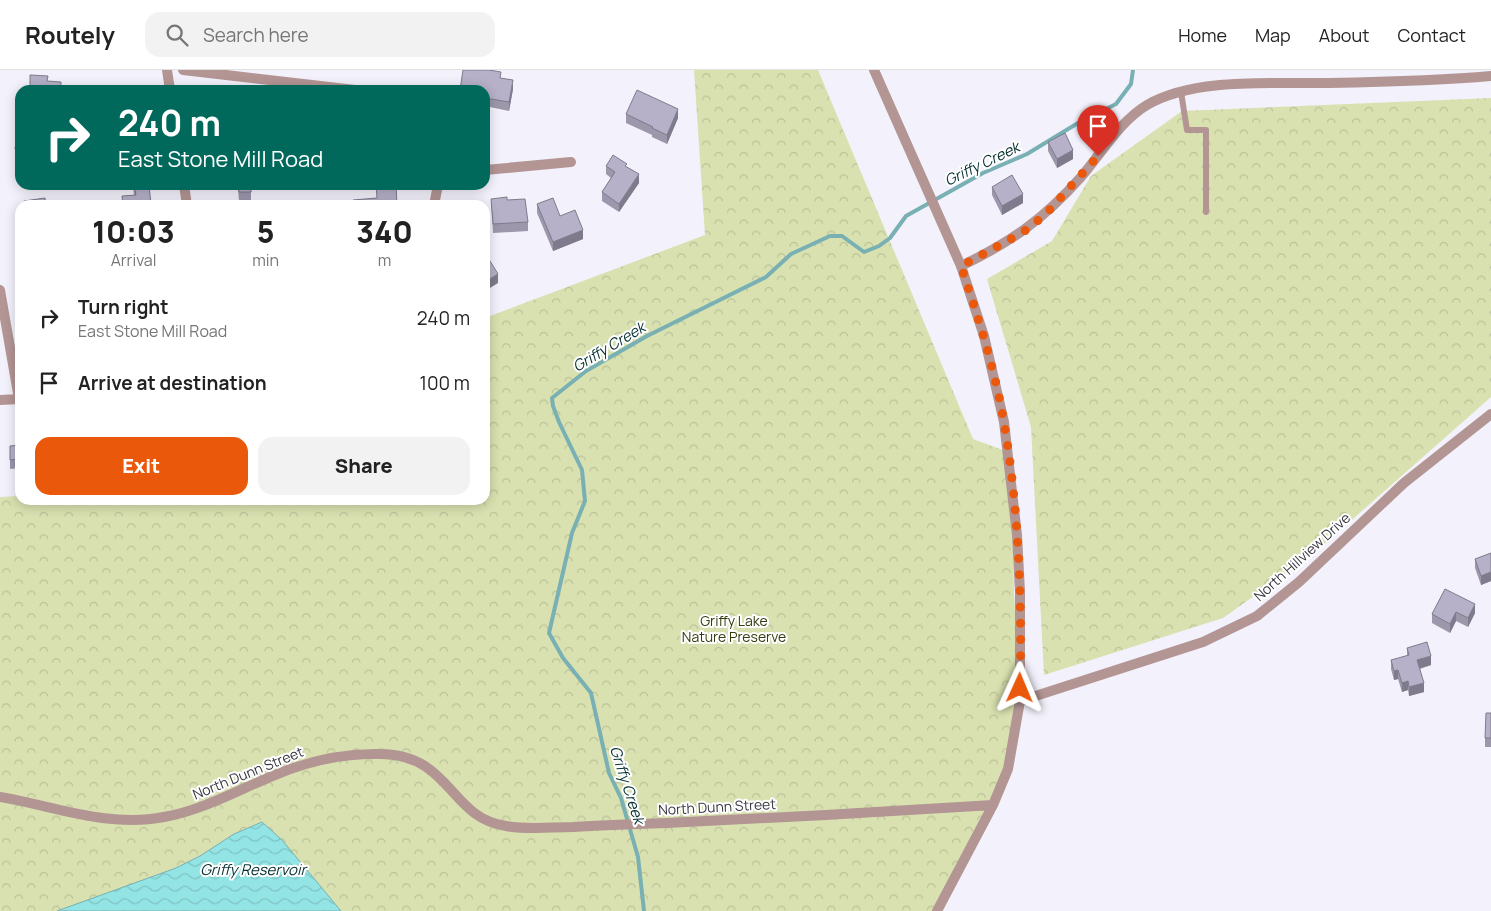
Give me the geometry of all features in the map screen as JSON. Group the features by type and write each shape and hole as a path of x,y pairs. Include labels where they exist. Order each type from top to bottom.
{"street":[{"path":"167,70 169,85"},
{"path":"183,70 312,85"},
{"path":"874,70 961,266 991,361 1009,452 1020,592 1020,701 1008,769 993,805 938,911"},
{"path":"961,266 1022,233 1045,215 1130,120 1147,106 1181,92 1195,87 1414,81 1491,76"},
{"path":"490,170 571,162"},
{"path":"0,290 15,372"},
{"path":"0,400 15,399"},
{"name":"North Hillview Drive","path":"1020,701 1203,642 1256,616 1299,582 1404,483 1491,414"},
{"name":"North Dunn Street","path":"0,797 102,818 156,819 200,807 277,774 307,764 344,756 389,754 406,757 426,766 445,782 475,815 493,824 523,828 625,825 993,805"}],"lane":[{"path":"1181,92 1187,130 1206,130 1206,212"}],"green space":[{"name":"Griffy Lake Nature Preserve","path":"694,70 818,70 973,439 1011,453 1014,593 1020,701 1008,769 938,911 0,911 0,497 15,496 15,505 490,505 490,316 705,235"},
{"path":"1491,98 1491,397 1312,555 1223,618 1044,675 1031,427 987,279 1052,241 1091,176 1182,111"}],"water":[{"name":"Griffy Reservoir","path":"262,822 282,840 341,911 57,911 176,868 200,856 234,834"}],"building":[{"path":"463,70 501,72 500,78 513,80 509,102 490,99 490,85 461,85"},
{"path":"30,75 48,76 47,81 61,82 61,85 30,85"},
{"path":"637,90 678,109 667,135 626,114"},
{"path":"1065,133 1073,150 1057,159 1048,142"},
{"path":"613,155 627,164 625,166 639,174 619,204 602,192 615,172 606,166"},
{"path":"1012,175 1023,194 1002,206 992,187"},
{"path":"135,190 150,190 150,200 122,200 122,196 136,195"},
{"path":"239,190 251,190 251,192 239,192"},
{"path":"376,190 396,190 397,200 353,200 377,198"},
{"path":"507,197 507,200 525,199 528,222 493,224 491,199"},
{"path":"553,198 560,216 575,210 583,230 553,242 537,204"},
{"path":"490,261 498,274 490,279"},
{"path":"10,446 15,446 15,460 10,460"},
{"path":"1491,553 1491,572 1481,576 1475,559"},
{"path":"1445,589 1475,604 1468,618 1456,612 1450,624 1432,614"},
{"path":"1427,642 1431,656 1417,660 1424,683 1409,687 1408,681 1402,683 1398,670 1394,671 1391,660 1409,655 1407,648"},
{"path":"1486,713 1491,713 1491,738 1485,738"}],"waterway":[{"name":"Griffy Creek","path":"644,911 638,857 621,798 609,773 591,693 563,658 549,633 572,533 585,501 582,470 559,422 552,398 586,371 647,336 766,277 791,254 830,236 842,236 864,252 879,246 890,238 906,216 983,173 1027,154 1078,123 1116,104 1131,84 1133,70"}],"route":[{"path":"1020,688 1020,592 1009,452 991,361 961,266 985,255 1022,233 1045,215 1098,156"}]}
